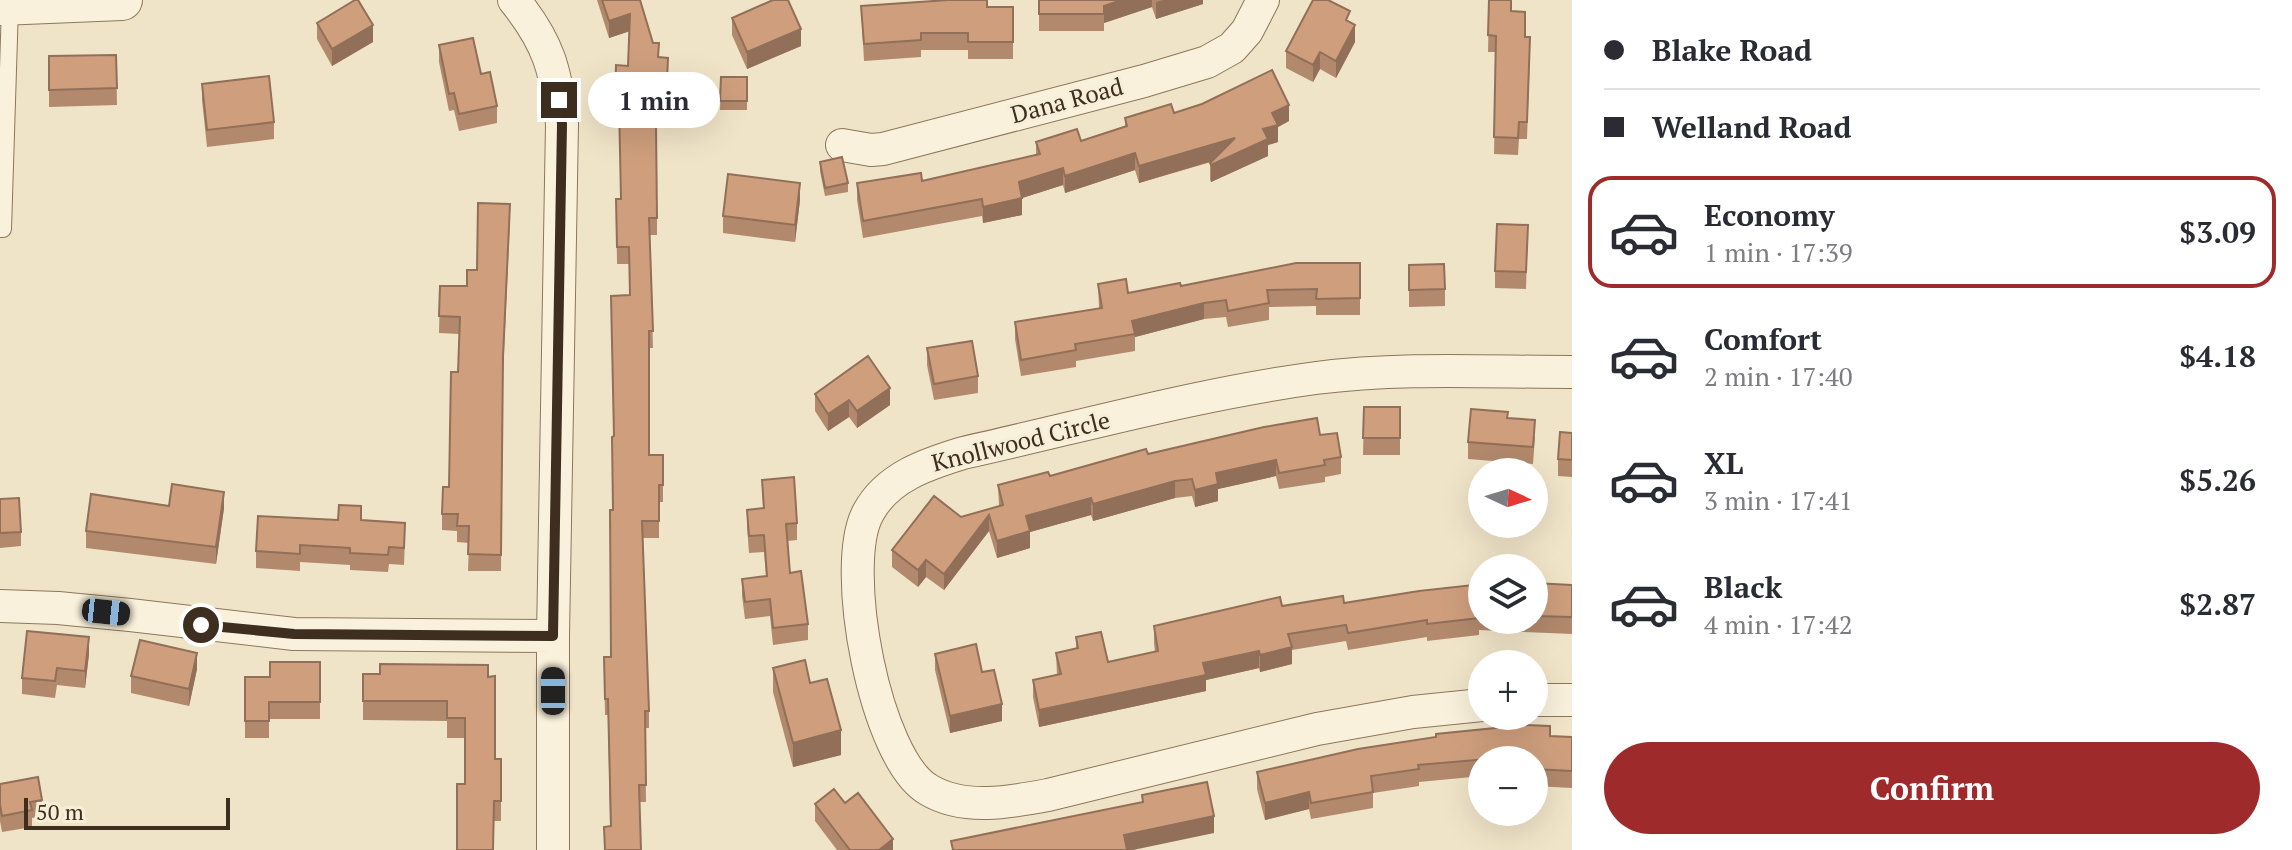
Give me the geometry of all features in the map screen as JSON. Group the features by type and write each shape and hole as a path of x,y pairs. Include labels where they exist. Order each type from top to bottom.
{"street":[{"path":"5,4 122,0"},
{"path":"514,0 545,44 556,76 562,124 553,636 553,850"},
{"name":"Dana Road","path":"842,145 883,149 1207,62 1232,48 1247,31 1263,0"},
{"name":"Knollwood Circle","path":"1468,706 1413,712 1317,729 1035,798 1009,802 957,799 931,792 913,779 888,735 867,656 856,582 859,535 868,511 888,487 922,466 963,453 1238,391 1318,378 1428,372 1572,372"},
{"path":"0,606 87,610 294,634 553,636"},
{"path":"1548,700 1572,700"}],"lane":[{"path":"0,229 3,229 5,4"}],"building":[{"path":"358,0 373,25 332,49 317,23"},
{"path":"602,0 640,0 653,43 659,43 658,57 668,58 667,81 648,80 647,126 656,126 657,218 649,218 653,331 649,331 649,455 663,455 663,485 659,485 659,521 642,521 649,711 645,711 646,785 639,785 641,850 605,850 604,827 611,826 604,657 611,657 610,510 613,510 614,436 611,296 630,295 629,247 617,247 616,199 621,199 619,103 615,103 616,65 628,66 630,14 609,21"},
{"path":"773,0 788,0 801,29 747,52 732,18"},
{"path":"987,0 987,7 1013,7 1013,42 968,42 968,33 921,33 921,40 864,44 861,6"},
{"path":"1039,0 1122,0 1104,6 1104,14 1039,14"},
{"path":"1313,0 1328,0 1350,11 1346,20 1355,25 1336,61 1320,52 1313,65 1286,51"},
{"path":"1489,0 1511,0 1511,11 1525,12 1525,37 1530,37 1527,122 1519,122 1518,138 1494,137 1496,36 1488,35"},
{"path":"473,38 481,74 490,72 497,106 459,114 454,93 449,94 439,45"},
{"path":"116,55 117,88 49,90 49,56"},
{"path":"1272,70 1289,105 1272,113 1278,125 1263,129 1268,139 1211,165 1235,138 1139,166 1135,153 1065,176 1063,168 1019,182 1022,198 983,207 982,199 863,221 857,183 921,173 922,181 1040,154 1036,142 1077,129 1081,141 1127,126 1125,118 1171,104 1174,113 1202,104"},
{"path":"269,76 274,122 207,130 202,84"},
{"path":"721,77 747,77 747,101 720,101"},
{"path":"842,157 848,183 825,188 820,162"},
{"path":"728,174 800,183 795,225 723,216"},
{"path":"478,203 510,204 503,357 501,555 468,554 469,526 457,526 458,514 442,514 443,487 449,487 451,372 458,372 460,317 439,316 440,286 467,286 467,270 477,270"},
{"path":"1497,224 1528,225 1526,272 1495,271"},
{"path":"1296,263 1360,263 1360,298 1316,299 1317,289 1267,290 1269,303 1228,311 1226,300 1204,303 1132,321 1135,334 1075,344 1076,350 1021,360 1015,322 1102,308 1098,284 1126,279 1128,293 1180,283 1181,286"},
{"path":"1444,264 1445,289 1409,290 1409,265"},
{"path":"972,341 978,376 934,384 927,348"},
{"path":"868,356 890,388 857,411 849,400 828,414 815,394"},
{"path":"1364,407 1400,407 1400,438 1363,438"},
{"path":"1471,409 1508,412 1507,418 1535,420 1533,447 1468,442"},
{"path":"1317,418 1320,435 1337,433 1341,457 1324,460 1325,465 1279,473 1276,460 1216,473 1218,484 1195,490 1192,479 1093,504 1091,498 1026,516 1030,531 997,541 989,515 944,574 926,560 918,570 892,550 934,496 961,517 1003,505 998,485 1048,472 1050,476 1146,449 1148,454"},
{"path":"1560,432 1572,433 1572,460 1558,459"},
{"path":"794,477 797,523 786,524 790,573 801,571 808,624 773,628 770,599 745,602 742,579 767,576 764,535 749,536 747,510 764,508 762,480"},
{"path":"172,484 224,492 216,547 86,531 91,494 169,506"},
{"path":"19,498 21,532 0,533 0,499"},
{"path":"339,505 361,506 361,520 405,523 404,548 389,547 388,555 350,553 350,548 300,545 300,554 256,551 258,516 338,520"},
{"path":"1548,584 1572,585 1572,617 1548,616"},
{"path":"1468,586 1468,619 1427,624 1427,620 1348,633 1346,625 1288,634 1292,647 1203,663 1206,675 1039,710 1033,680 1061,674 1056,653 1078,648 1076,637 1101,632 1108,662 1158,651 1154,626 1280,597 1282,606 1343,596 1344,603"},
{"path":"27,631 89,637 85,671 57,668 55,681 22,678"},
{"path":"140,640 197,653 189,689 131,676"},
{"path":"976,644 982,672 994,670 1002,704 950,716 935,654"},
{"path":"805,660 810,683 827,679 841,730 793,743 773,668"},
{"path":"270,662 320,662 320,702 269,702 269,721 245,721 245,677 270,677"},
{"path":"380,664 488,665 488,677 495,676 495,759 501,759 501,801 494,801 493,850 457,850 457,784 465,784 465,718 447,718 447,701 363,701 363,674 380,674"},
{"path":"1550,726 1550,736 1572,737 1572,771 1548,770 1548,746 1468,746 1468,761 1418,765 1419,769 1371,776 1373,792 1311,803 1309,792 1265,803 1257,772 1358,749 1436,737 1436,734 1476,730 1548,730"},
{"path":"38,777 42,800 30,802 32,810 2,816 0,784"},
{"path":"1207,782 1214,816 1124,835 1127,850 953,850 951,841 1143,802 1142,795"},
{"path":"834,789 845,803 858,793 893,839 879,850 850,850 815,804"}],"route":[{"path":"201,625 294,634 553,636 562,124 559,100"}]}
